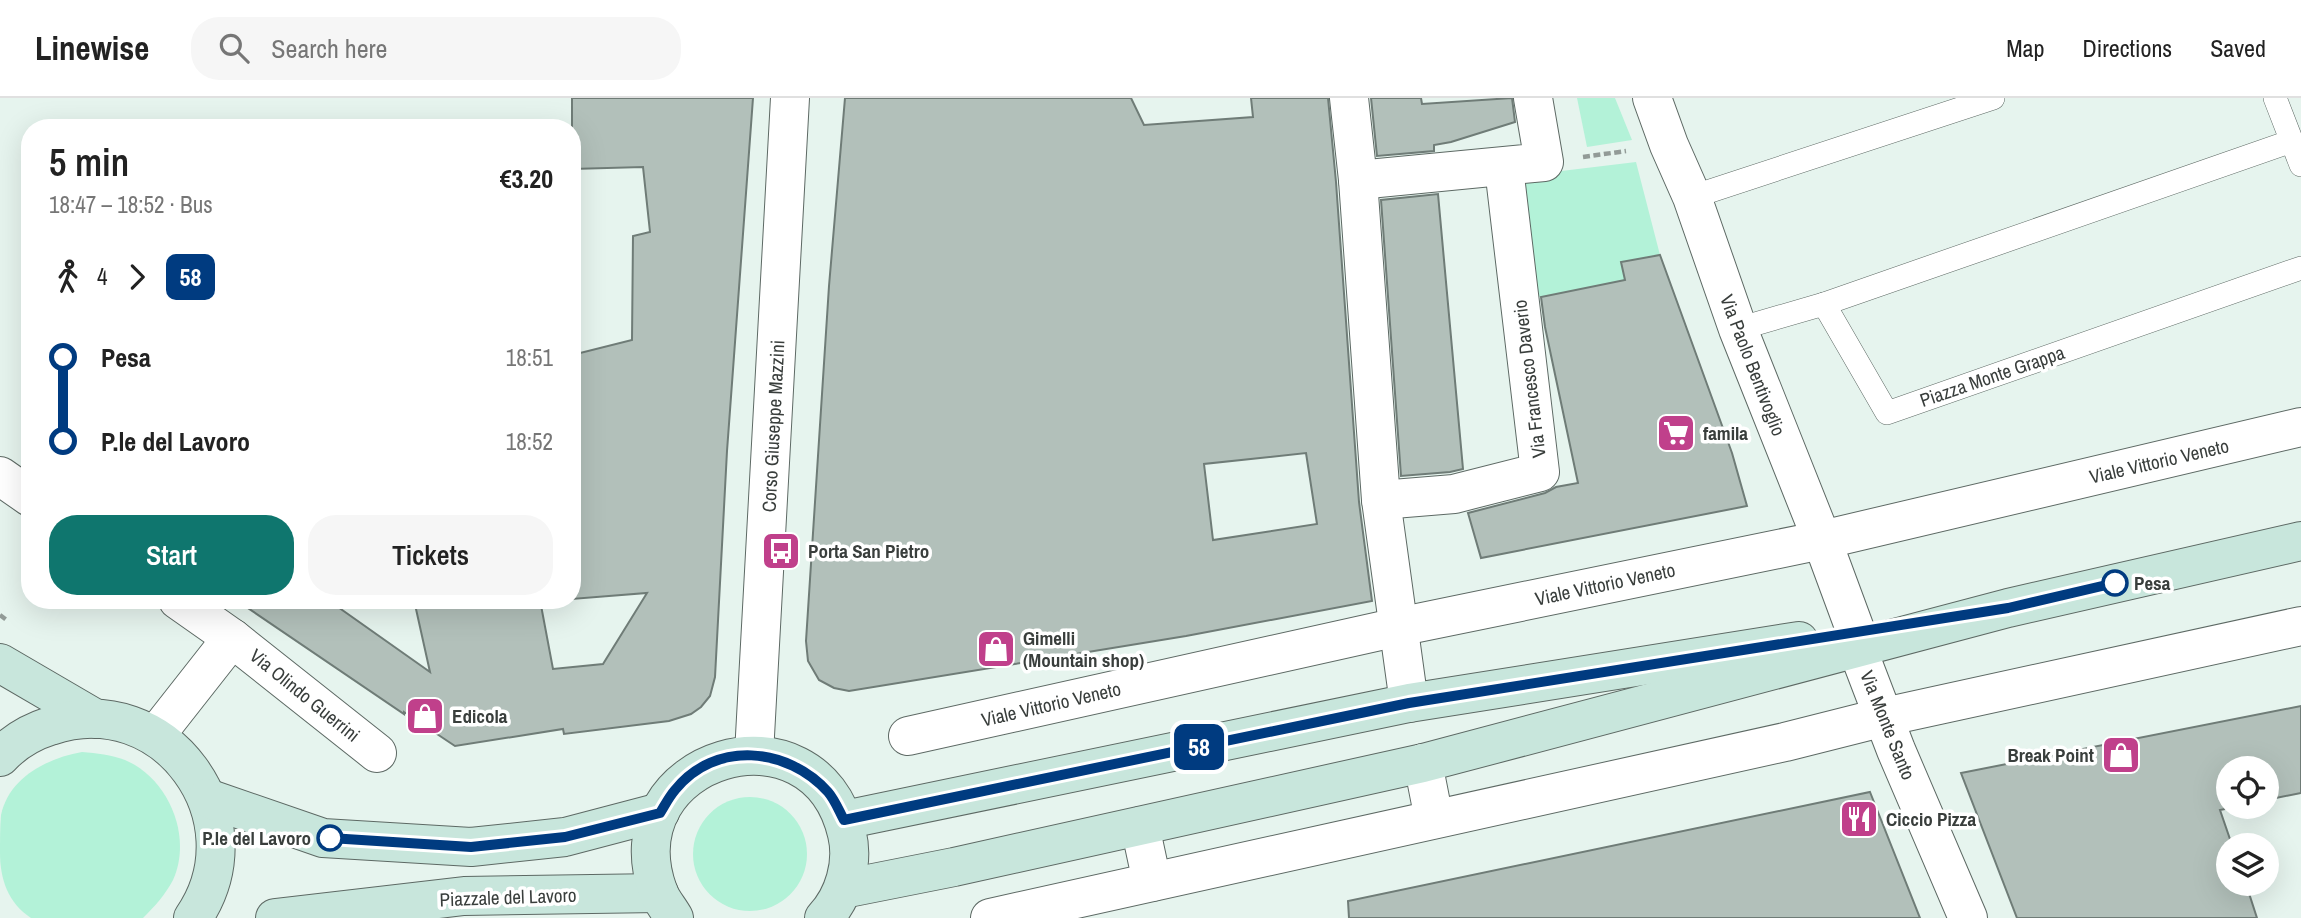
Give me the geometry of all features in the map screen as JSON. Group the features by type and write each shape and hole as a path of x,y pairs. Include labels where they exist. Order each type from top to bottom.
{"main road":[{"path":"834,903 954,867 1423,763 1857,640 2301,541"},
{"path":"844,820 1409,703 1857,640"},
{"path":"0,663 96,719"},
{"path":"0,757 8,748 35,731 65,721 96,719 126,724 155,736 177,753 194,774 207,797 215,824 216,852 212,879 202,905 193,918"},
{"name":"Piazzale del Lavoro","path":"275,918 464,897 578,906 666,906 651,867 652,839 660,813 676,788 698,769 725,758 754,754 783,760 809,774 830,794 844,820 849,843 849,866 834,903"},
{"path":"207,797 323,838 471,847 565,837 660,813"}],"street":[{"name":"Corso Giuseppe Mazzini","path":"754,754 790,98"},
{"path":"1349,98 1358,180 1381,500 1409,703"},
{"path":"1358,180 1504,168 1544,162 1533,98"},
{"name":"Via Paolo Bentivoglio","path":"1652,98 1692,197 1738,329 1822,540 1857,640"},
{"name":"Via Francesco Daverio","path":"1381,500 1454,494 1540,472 1504,168"},
{"name":"Viale Vittorio Veneto","path":"908,736 1398,627 1822,540 2301,427"},
{"path":"0,476 21,491"},
{"name":"Via Olindo Guerrini","path":"191,609 232,638 377,753"},
{"path":"990,918 2301,626"},
{"name":"Via Olindo Guerrini","path":"155,736 232,638"},
{"name":"Via Monte Santo","path":"1857,640 1884,717 1968,918"},
{"path":"1423,763 1434,819"},
{"path":"1140,827 1152,882"}],"lane":[{"path":"1692,197 1993,98"},
{"path":"2275,98 2301,165"},
{"path":"1738,329 1824,304 2292,141"},
{"name":"Piazza Monte Grappa","path":"1824,304 1887,413 2301,268"}],"path":[{"path":"1544,162 1669,145"}],"green space":[{"path":"1577,98 1615,98 1632,140 1587,147"},
{"path":"1636,162 1660,255 1622,262 1625,280 1539,297 1519,176"},
{"path":"82,752 120,758 140,769 153,780 173,810 180,845 178,863 167,891 143,918 31,918 16,905 7,890 0,853 1,815 5,802 21,780 32,772 56,759"},
{"path":"750,797 772,801 790,814 803,832 807,854 803,876 790,894 772,907 750,911 728,907 710,894 697,876 693,854 697,832 710,814 728,801"}],"building":[{"path":"572,98 753,98 727,451 715,677 710,696 701,707 691,714 669,721 564,734 563,729 455,746 249,609 341,609 430,672 416,609 542,609 553,669 603,664 647,593 581,598 581,353 632,340 633,236 650,232 643,167 581,169 581,119 572,119"},
{"path":"845,98 1131,98 1144,125 1253,117 1251,98 1328,98 1359,502 1372,601 1186,636 849,691 834,688 819,680 808,661 806,641 829,286","holes":["1306,453 1317,524 1213,540 1204,464"]},
{"path":"1371,98 1421,98 1422,104 1512,98 1515,122 1434,145 1434,151 1377,156"},
{"path":"1438,194 1463,469 1401,476 1381,200"},
{"path":"1660,255 1732,453 1747,506 1481,558 1468,513 1578,483 1541,297 1625,280 1621,262"},
{"path":"2301,706 2301,793 2279,797 2279,756 2216,756 2216,819 2223,819 2228,833 2216,833 2216,896 2250,896 2257,918 2017,918 1961,773"},
{"path":"1870,792 1920,918 1349,918 1348,901"}],"bus line":[{"name":"58","path":"330,838 471,847 565,837 660,813 676,788 698,769 725,758 754,754 783,760 809,774 830,794 844,820 1409,703 2008,608 2115,583"}],"place":[{"name":"famila","path":"1676,433"},
{"name":"Porta San Pietro","path":"781,551"},
{"name":"Pesa","path":"2115,583"},
{"name":"Gimelli (Mountain shop)","path":"996,649"},
{"name":"Edicola","path":"425,716"},
{"name":"Break Point","path":"2121,755"},
{"name":"Ciccio Pizza","path":"1859,819"},
{"name":"P.le del Lavoro","path":"330,838"}]}
